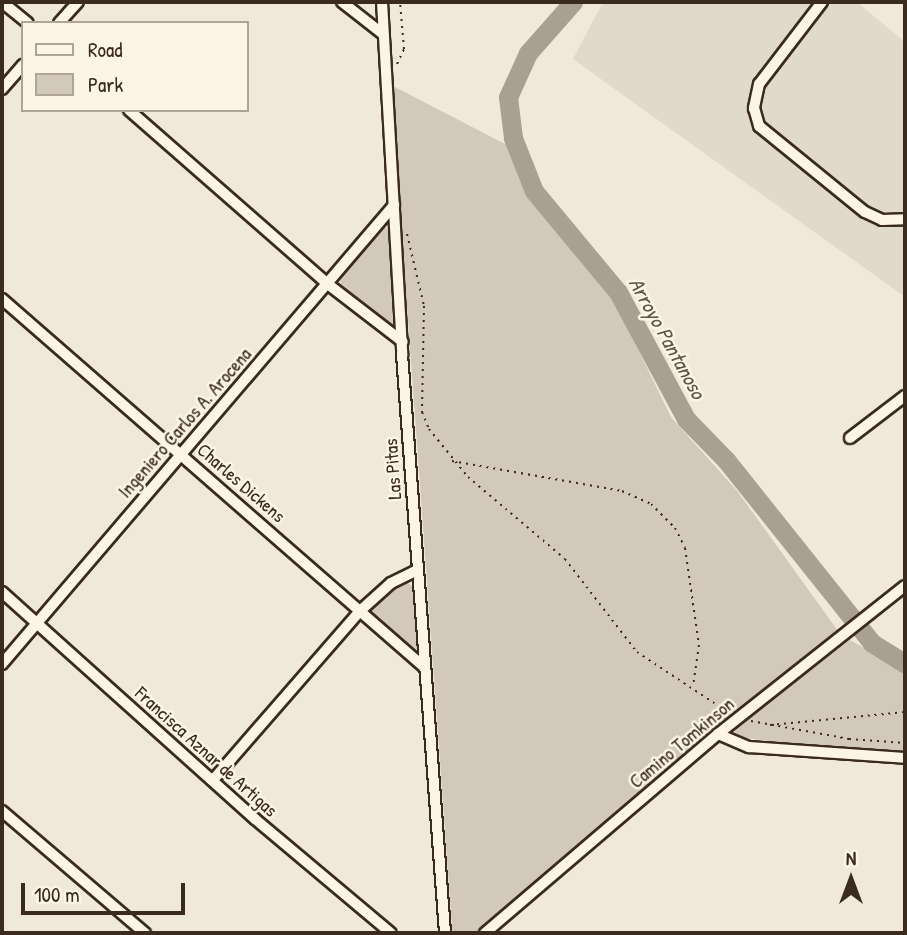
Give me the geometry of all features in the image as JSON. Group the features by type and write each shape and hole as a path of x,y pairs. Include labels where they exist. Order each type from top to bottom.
{"street":[{"path":"2,2 26,21"},
{"path":"61,21 78,2"},
{"path":"342,2 383,34"},
{"name":"Las Pitas","path":"382,2 402,342 445,933"},
{"path":"822,2 760,84 754,108 759,126 865,212 882,220 905,219"},
{"path":"2,89 21,67"},
{"path":"132,112 329,285 402,342"},
{"name":"Ingeniero Carlos A. Arocena","path":"2,664 180,453 329,285 394,205"},
{"name":"Charles Dickens","path":"2,299 424,667"},
{"path":"850,438 905,396"},
{"path":"214,780 361,610 391,583 418,570"},
{"name":"Camino Tomkinson","path":"485,933 718,734 844,637 905,586"},
{"name":"Francisca Aznar de Artigas","path":"2,592 391,933"},
{"path":"718,734 749,747 905,758"},
{"path":"2,811 145,933"}],"path":[{"path":"395,70 404,49 400,2"},
{"path":"404,224 424,306 422,412 451,460 565,559 630,645 740,717 765,725 877,743 905,743"},
{"path":"451,460 622,491 651,504 675,528 685,548 699,645 693,686"},
{"path":"765,725 905,712"}],"shaded area":[{"path":"603,2 857,2 905,42 905,297 573,59"}],"green space":[{"path":"391,85 507,145 535,195 569,233 614,300 671,417 738,492 838,631 478,933 453,933 452,927"},
{"path":"382,227 391,229 395,330 340,286 341,273"},
{"path":"404,581 416,588 420,652 371,613 371,607"},
{"path":"850,640 905,671 905,753 863,754 732,736 738,726"}],"waterway":[{"name":"Arroyo Pantanoso","path":"573,2 528,53 508,97 513,138 534,191 618,292 686,419 726,460 872,643 905,664"}]}
